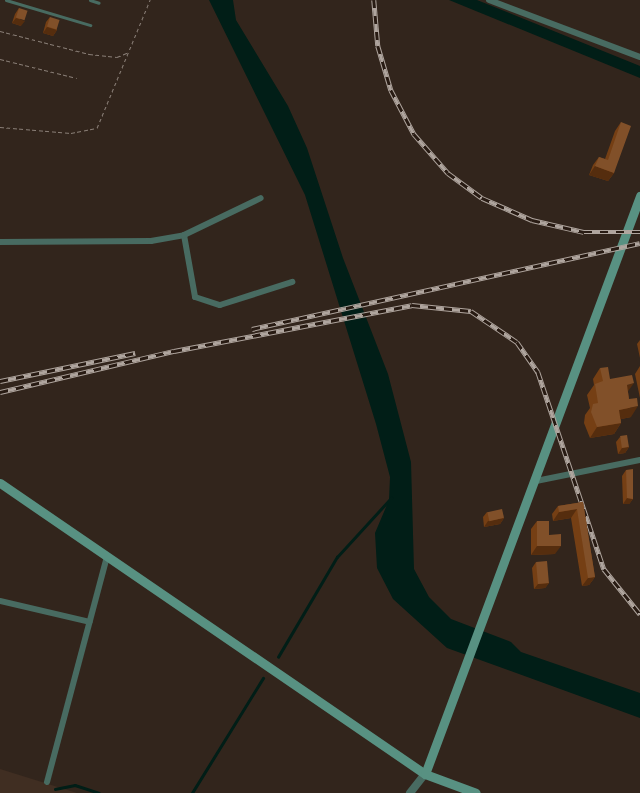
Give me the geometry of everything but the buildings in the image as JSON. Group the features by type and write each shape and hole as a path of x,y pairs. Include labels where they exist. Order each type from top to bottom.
{"main road":[{"path":"425,774 637,211 640,196"},
{"path":"0,483 425,774 476,793"}],"street":[{"path":"489,0 640,57"},
{"path":"0,242 151,241 184,235 261,198"},
{"path":"184,235 195,297 220,305 292,282"},
{"path":"536,481 640,460"},
{"path":"47,782 107,556"},
{"path":"0,601 90,622"},
{"path":"410,793 425,774"}],"lane":[{"path":"6,0 90,25"},
{"path":"90,0 100,3"}],"path":[{"path":"0,127 71,133 97,128 150,0"},
{"path":"0,30 89,54 117,57 130,52"},
{"path":"0,59 78,78"}],"shaded area":[{"path":"0,769 77,793 0,793"}],"water":[{"path":"209,0 233,0 236,20 288,106 307,148 343,258 388,374 411,462 414,569 429,597 451,619 511,642 521,652 640,693 640,718 447,648 393,599 377,568 375,533 389,500 390,477 376,424 305,195"},
{"path":"449,0 477,0 640,66 640,78"}],"waterway":[{"path":"278,657 337,557 391,498"},
{"path":"192,793 263,678"},
{"path":"55,789 75,785 99,793"}],"railway":[{"path":"374,0 378,46 391,90 414,134 448,173 482,198 532,220 584,232 640,232"},
{"path":"252,329 640,243"},
{"path":"0,392 174,351 412,305 471,311 517,342 538,372 604,569 640,614"},
{"path":"0,381 135,353"}]}
